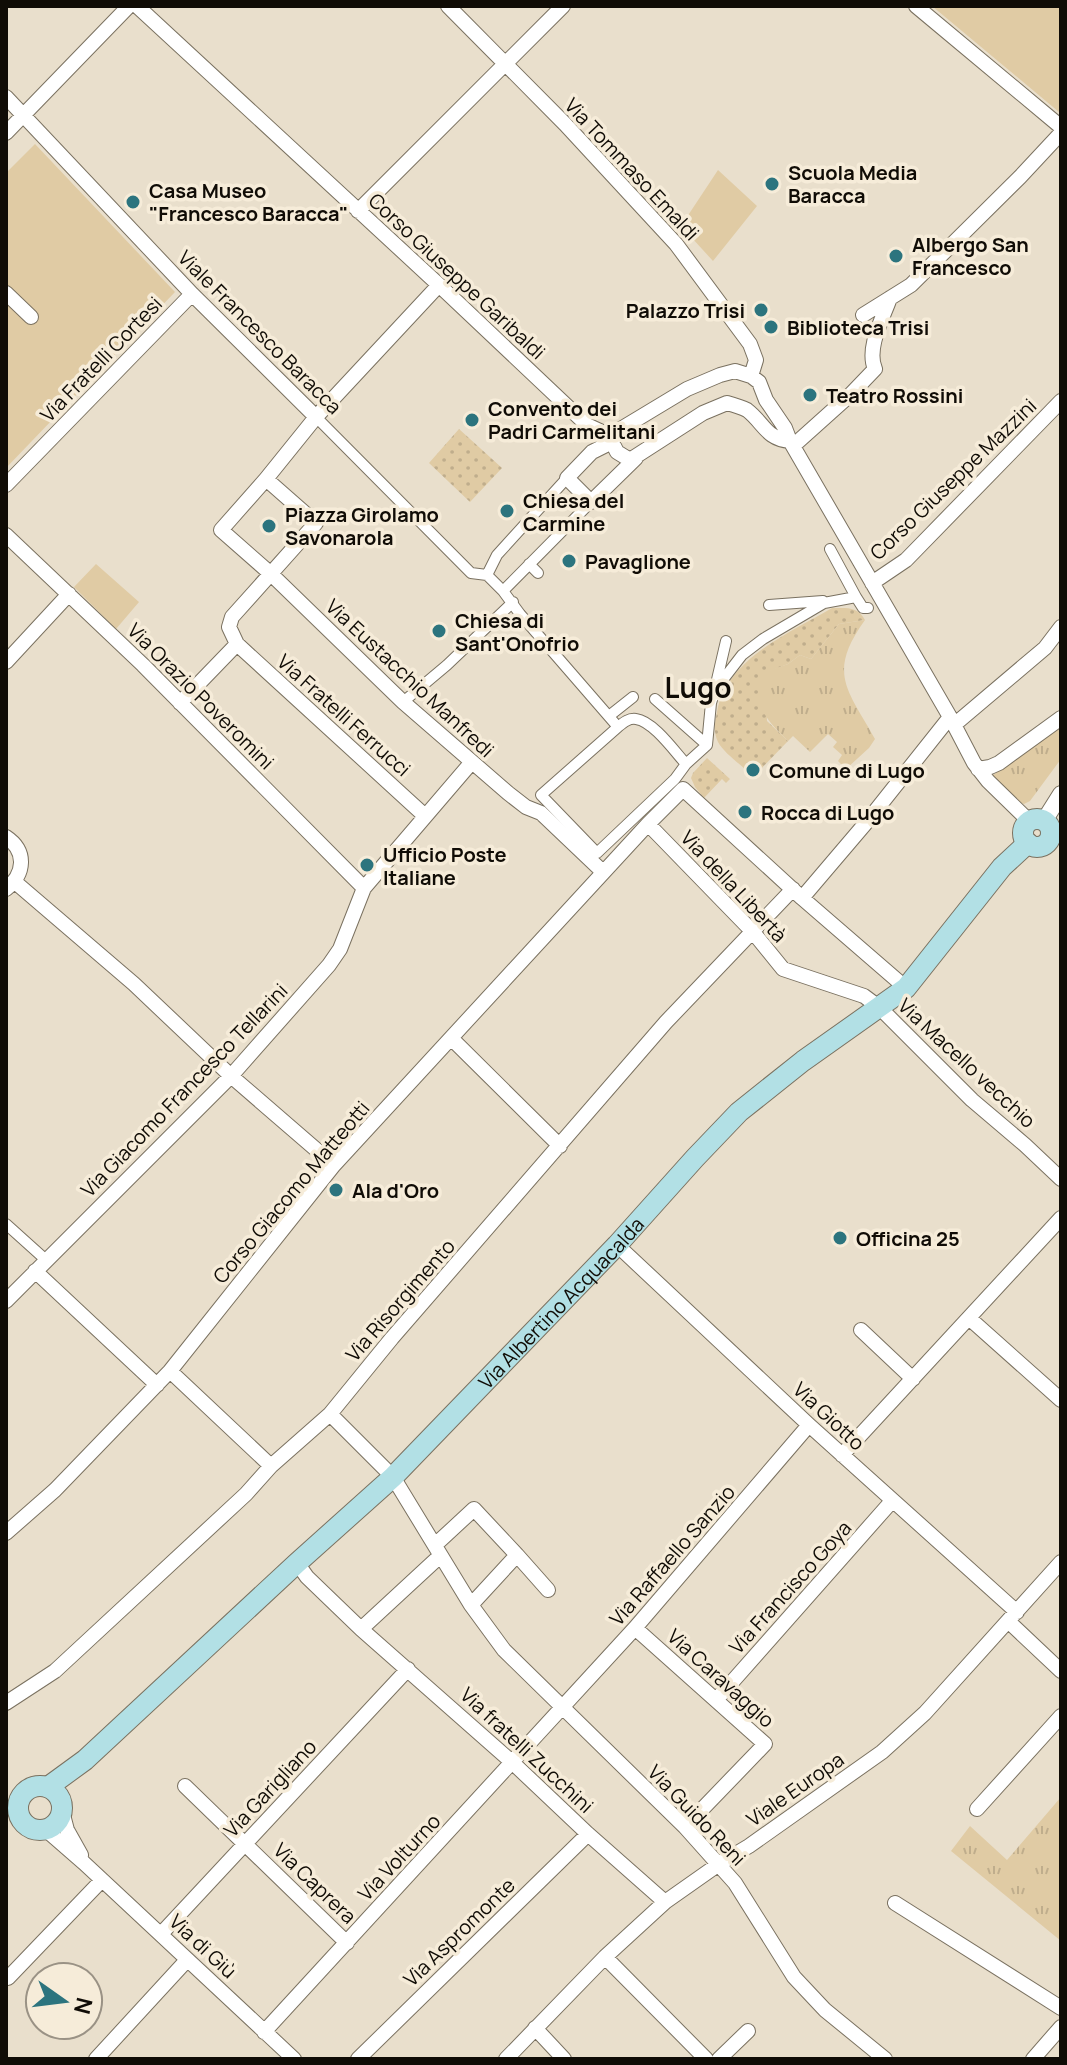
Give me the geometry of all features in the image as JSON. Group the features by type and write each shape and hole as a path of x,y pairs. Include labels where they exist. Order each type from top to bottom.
{"main road":[{"path":"1037,822 1024,832 1046,847"},
{"name":"Via Albertino Acquacalda","path":"45,1829 57,1823 57,1799 85,1760 393,1477 617,1245 739,1112 803,1061 906,988 1002,867 1046,847"},
{"path":"45,1829 31,1828 13,1814 18,1806 14,1795 34,1786 57,1799"}],"street":[{"path":"6,133 129,6"},
{"name":"Corso Giuseppe Garibaldi","path":"137,6 587,425 613,440 623,458 636,458"},
{"name":"Via Tommaso Emaldi","path":"448,6 609,170 676,244 750,344 756,360 751,376"},
{"path":"358,211 563,6"},
{"path":"863,315 911,285 1020,177 1061,130 916,6"},
{"name":"Viale Francesco Baracca","path":"6,97 192,294 471,573 487,575"},
{"path":"271,574 221,530 316,417 439,285"},
{"path":"6,293 31,317"},
{"name":"Via Fratelli Cortesi","path":"6,485 192,294"},
{"path":"792,443 851,394 875,369 873,347 890,298"},
{"path":"618,727 487,575 497,555 592,452 613,440 619,430 687,389 735,371 759,382 766,400 785,428 978,769 995,789 1037,822 1061,794"},
{"name":"Corso Giuseppe Mazzini","path":"872,583 906,560 1061,401"},
{"path":"503,591 636,458 703,413 727,403 747,411 779,440 792,443"},
{"path":"567,478 591,502"},
{"path":"180,703 237,644 229,622 316,523 266,479"},
{"name":"Via Orazio Poveromini","path":"6,535 180,703 364,888"},
{"path":"830,549 863,608 868,608"},
{"path":"529,564 538,573"},
{"name":"Via Eustacchio Manfredi","path":"271,574 403,702 471,763 526,807 541,813 603,872"},
{"path":"6,662 69,594"},
{"path":"769,605 856,597"},
{"path":"715,690 742,655 833,600"},
{"path":"403,702 513,602"},
{"name":"Via Risorgimento","path":"6,1703 55,1671 330,1414 666,1022 753,932 797,894 891,792 950,718 1045,648 1061,627"},
{"path":"541,795 597,853 707,745 711,703 726,641"},
{"name":"Via Fratelli Ferrucci","path":"237,644 424,815"},
{"path":"609,716 633,697"},
{"path":"655,699 707,745"},
{"path":"978,769 999,763 1061,718"},
{"path":"526,807 618,727 627,720 635,719 653,728 686,764 683,789 648,824"},
{"name":"Via Giacomo Francesco Tellarini","path":"6,1301 231,1076 329,965 340,949 364,888 471,763"},
{"path":"683,789 797,894 906,988"},
{"name":"Corso Giacomo Matteotti","path":"6,1533 55,1490 170,1371 334,1165 648,824"},
{"name":"Via della Libertà","path":"648,824 753,932 783,969 864,996 880,1008"},
{"path":"6,837 16,845 22,864 20,873 10,885 134,984 231,1076 334,1165"},
{"name":"Via Macello vecchio","path":"880,1008 972,1100 1061,1179"},
{"path":"452,1039 560,1146"},
{"path":"842,1455 1061,1218"},
{"path":"6,1224 40,1265 157,1385"},
{"name":"Via Giotto","path":"617,1245 1013,1617 1061,1671"},
{"path":"969,1318 1061,1400"},
{"path":"861,1330 913,1379"},
{"path":"170,1371 271,1466"},
{"name":"Via Guido Reni","path":"330,1414 393,1477 471,1605 504,1650 685,1827 735,1883 794,1977 825,2010 885,2059"},
{"name":"Via Raffaello Sanzio","path":"563,1709 809,1425"},
{"name":"Via Francisco Goya","path":"717,1699 892,1501"},
{"path":"361,1629 474,1509 548,1590"},
{"path":"471,1605 517,1555"},
{"name":"Viale Europa","path":"506,2059 605,1957 665,1902 882,1752 925,1713 1061,1562"},
{"name":"Via fratelli Zucchini","path":"297,1563 307,1577 361,1629 665,1902"},
{"name":"Via Caravaggio","path":"635,1628 765,1744 685,1827"},
{"name":"Via Garigliano","path":"161,1934 408,1669"},
{"name":"Via Volturno","path":"264,2032 563,1709"},
{"path":"977,1809 1061,1716"},
{"name":"Via Caprera","path":"185,1786 347,1943"},
{"name":"Via di Giù","path":"57,1799 67,1830 84,1863"},
{"name":"Via di Giù","path":"45,1829 294,2059"},
{"name":"Via Aspromonte","path":"358,2059 588,1834"},
{"path":"8,1978 102,1880"},
{"path":"895,1903 1061,2008"},
{"path":"605,1957 706,2059"},
{"path":"96,2059 187,1960"},
{"path":"1033,2059 1061,2027"},
{"path":"535,2028 564,2059"},
{"path":"719,2059 748,2031"}],"green space":[{"path":"932,6 1061,6 1061,110 1059,112"},
{"path":"35,144 175,292 6,468 6,173"},
{"path":"718,170 757,206 713,261 681,226"},
{"path":"459,429 502,468 470,502 429,463"},
{"path":"96,564 139,602 116,629 74,587"},
{"path":"832,608 855,610 865,620 839,624 811,659 800,655 788,664 765,673 767,721 788,741 757,773 748,772 716,738 717,712 723,693 733,676 762,649"},
{"path":"865,620 847,654 845,681 875,739 846,769 838,761 842,755 833,747 837,742 828,734 810,752 793,736 788,741 773,726 760,703 761,684 765,672 788,664 800,655 811,659 839,624"},
{"path":"1061,725 1061,759 1030,801 1024,804 1018,802 992,776"},
{"path":"707,758 730,779 726,783 722,779 704,798 691,778"},
{"path":"1061,1797 1061,1941 951,1851 970,1826 1007,1860"}],"place":[{"name":"Scuola Media Baracca","path":"772,184"},
{"name":"Casa Museo \"Francesco Baracca\"","path":"133,202"},
{"name":"Albergo San Francesco","path":"896,256"},
{"name":"Palazzo Trisi","path":"761,310"},
{"name":"Biblioteca Trisi","path":"771,327"},
{"name":"Teatro Rossini","path":"810,395"},
{"name":"Convento dei Padri Carmelitani","path":"472,420"},
{"name":"Chiesa del Carmine","path":"507,511"},
{"name":"Piazza Girolamo Savonarola","path":"269,526"},
{"name":"Pavaglione","path":"569,561"},
{"name":"Chiesa di Sant'Onofrio","path":"439,631"},
{"name":"Comune di Lugo","path":"753,770"},
{"name":"Rocca di Lugo","path":"745,812"},
{"name":"Ufficio Poste Italiane","path":"367,865"},
{"name":"Ala d'Oro","path":"336,1190"},
{"name":"Officina 25","path":"840,1238"}],"district":[{"name":"Lugo","path":"698,687"}]}
